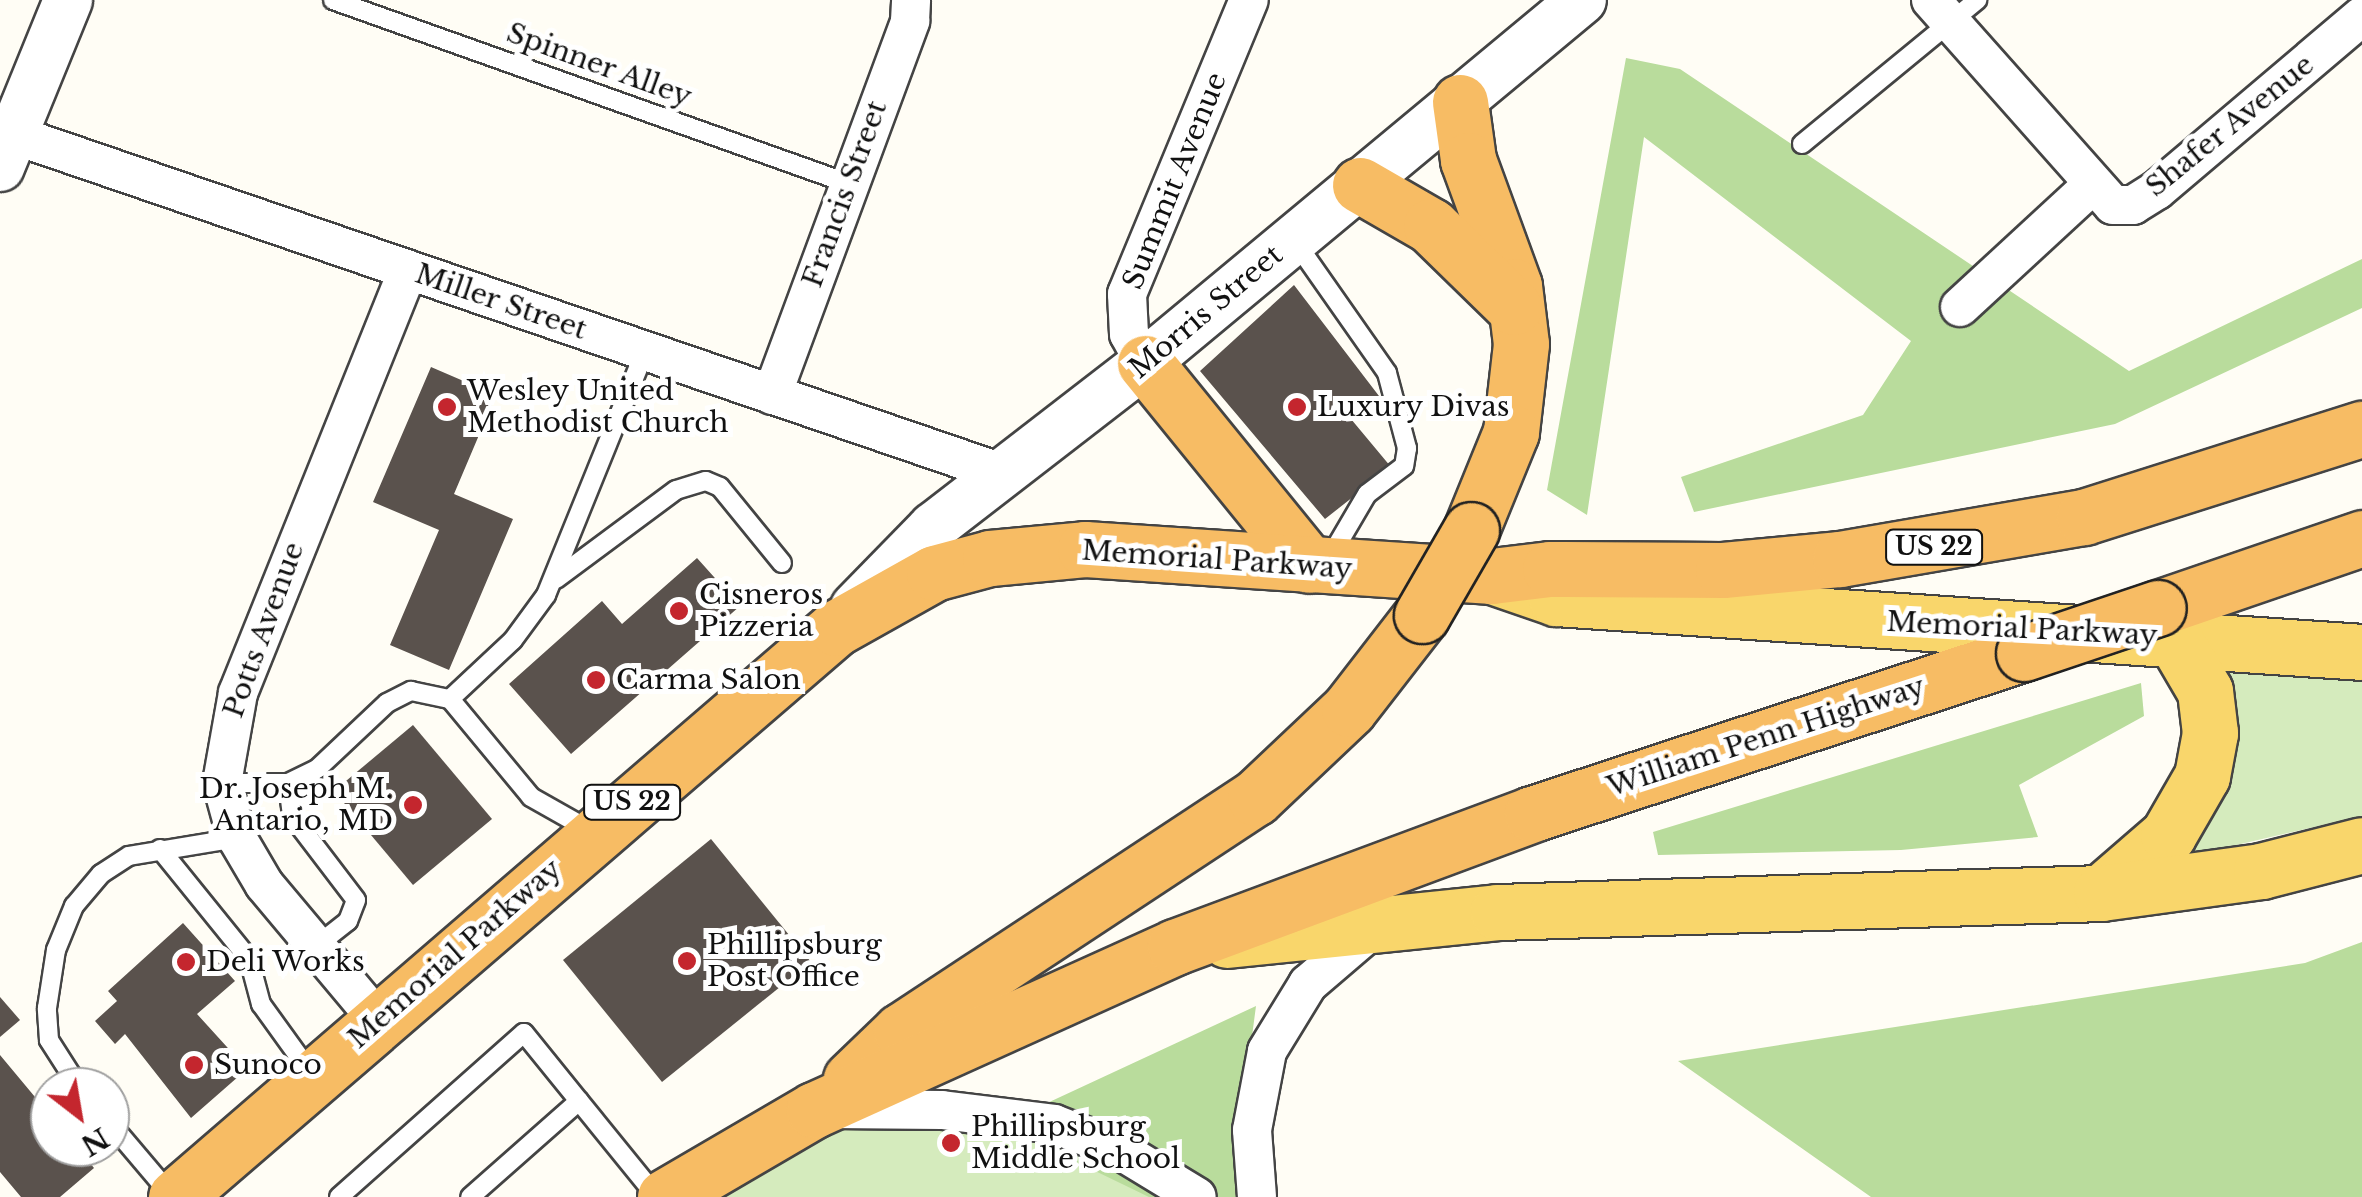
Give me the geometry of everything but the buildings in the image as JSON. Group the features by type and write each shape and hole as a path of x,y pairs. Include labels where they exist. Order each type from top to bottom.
{"highway":[{"path":"820,1108 901,1031 1255,798 1350,709 1422,615 1481,553 1518,403 1519,313 1507,260 1468,160 1460,102"},
{"path":"1360,185 1431,226 1481,268 1519,313"},
{"path":"1145,363 1317,566"},
{"name":"US 22","path":"1481,553 1550,570 1723,570 1962,542 2148,501 2362,429"},
{"name":"William Penn Highway","path":"1175,947 1532,814 2024,653 2166,623 2362,538"},
{"name":"Memorial Parkway","path":"174,1197 836,628 920,579 1022,554 1113,549 1317,566 1481,553"},
{"path":"661,1197 820,1108 1175,947"}],"main road":[{"name":"Memorial Parkway","path":"1481,553 1556,598 2166,623 2362,652"},
{"path":"2102,893 2168,835 2202,776 2207,701 2198,673 2166,623"},
{"path":"1175,947 1384,920 2102,893 2234,876 2362,845"}],"street":[{"path":"4,144 68,0"},
{"name":"Summit Avenue","path":"1145,363 1130,334 1127,294 1249,0"},
{"name":"Morris Street","path":"836,628 917,542 1145,363 1582,0"},
{"name":"Francis Street","path":"772,395 847,183 906,34 914,1"},
{"path":"1953,8 2091,186 1960,307"},
{"name":"Shafer Avenue","path":"2091,186 2113,204 2133,205 2157,190 2362,16"},
{"name":"Miller Street","path":"4,144 408,270 1002,473"},
{"name":"Potts Avenue","path":"378,1020 264,884 237,838 222,783 238,693 408,270"},
{"path":"1258,1197 1252,1130 1267,1051 1308,984 1384,920"},
{"path":"820,1108 942,1110 1054,1124 1118,1149 1197,1197"}],"lane":[{"name":"Spinner Alley","path":"332,0 847,183"},
{"path":"1802,144 1953,8"},
{"path":"1294,239 1388,373 1408,448 1404,466 1367,494 1317,566"},
{"path":"450,700 513,640 552,582 645,351"},
{"path":"552,582 690,482 720,488 782,563"},
{"path":"222,783 288,782 318,769 387,703 411,692 450,700 532,797 595,833"},
{"path":"288,782 292,816 356,900 348,921 315,947"},
{"path":"66,1067 49,1040 46,1008 56,950 74,906 102,874 128,856 237,838"},
{"path":"160,849 249,958 262,1004 314,1076"},
{"path":"339,1197 524,1032 661,1197"},
{"path":"470,1197 579,1101"},
{"path":"130,1146 174,1197"}],"green space":[{"path":"1626,58 1680,69 2129,371 2362,259 2362,308 2115,424 1694,512 1681,477 1863,415 1911,341 1644,137 1587,515 1547,490"},
{"path":"2217,666 2362,670 2362,816 2189,856"},
{"path":"2141,683 2144,716 2019,785 2038,837 1901,850 1658,855 1653,832"},
{"path":"2362,942 2362,1197 1871,1197 1678,1061 2305,963"},
{"path":"1256,1006 1242,1112 1250,1197 1149,1197 1000,1125"},
{"name":"Phillipsburg Middle School","path":"814,1110 987,1114 1197,1197 665,1197"}],"place":[{"name":"Wesley United Methodist Church","path":"447,407"},
{"name":"Luxury Divas","path":"1297,407"},
{"name":"Cisneros Pizzeria","path":"679,611"},
{"name":"Carma Salon","path":"596,680"},
{"name":"Dr. Joseph M. Antario, MD","path":"413,805"},
{"name":"Phillipsburg Post Office","path":"687,961"},
{"name":"Deli Works","path":"186,962"},
{"name":"Sunoco","path":"194,1065"},
{"name":"Phillipsburg Middle School","path":"951,1143"}]}
